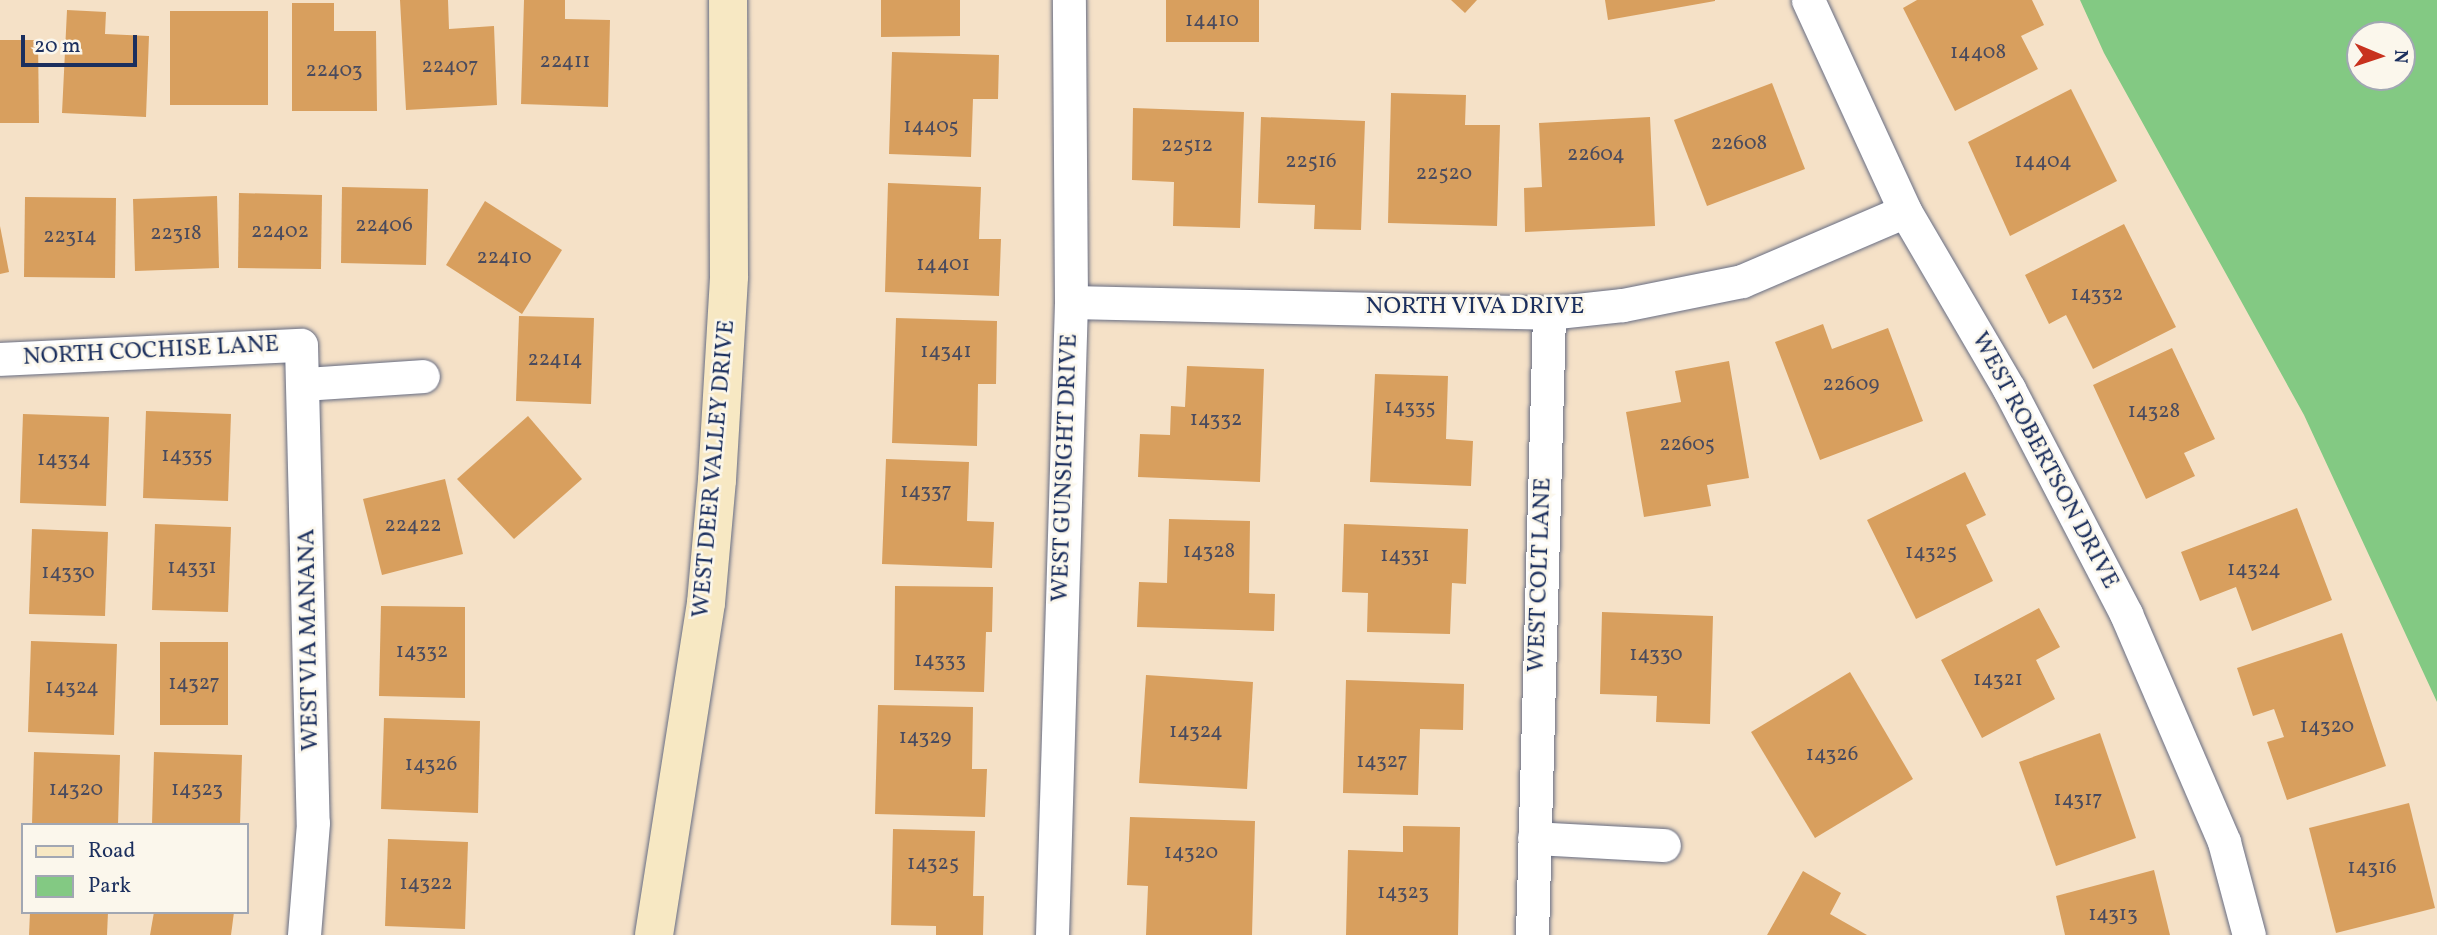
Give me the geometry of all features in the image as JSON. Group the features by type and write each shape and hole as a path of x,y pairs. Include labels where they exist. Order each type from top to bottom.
{"street":[{"name":"WEST DEER VALLEY DRIVE","path":"654,935 704,616 717,480 729,276 728,0"},
{"name":"WEST GUNSIGHT DRIVE","path":"1052,935 1071,302 1069,0"},
{"name":"WEST ROBERTSON DRIVE","path":"1808,0 1905,211 2009,389 2126,614 2224,842 2249,935"},
{"name":"NORTH VIVA DRIVE","path":"1071,302 1549,313 1623,305 1742,281 1905,211"},
{"name":"WEST COLT LANE","path":"1532,935 1549,313"},
{"name":"NORTH COCHISE LANE","path":"0,359 301,345"},
{"name":"WEST VIA MANANA","path":"301,345 313,823 304,935"},
{"name":"NORTH COCHISE LANE","path":"304,384 423,376"},
{"path":"1534,838 1664,845"}],"green space":[{"path":"2080,0 2437,0 2437,702 2304,415 2104,53"}],"building":[{"path":"400,0 448,0 449,29 494,26 497,105 406,110"},
{"path":"524,0 565,0 565,19 610,20 608,107 521,104"},
{"path":"881,0 960,0 960,36 881,37"},
{"path":"1166,0 1259,0 1259,42 1166,42"},
{"path":"1451,0 1477,0 1465,13"},
{"path":"1605,0 1715,0 1715,1 1608,20"},
{"path":"1917,0 2032,0 2044,25 2021,36 2038,69 1955,111 1903,8"},
{"path":"292,3 334,3 334,31 376,31 377,111 292,111"},
{"path":"67,10 106,12 105,34 149,36 146,117 62,113"},
{"path":"170,11 268,11 268,105 170,105"},
{"path":"0,40 38,40 39,123 0,123"},
{"path":"892,52 999,55 998,99 973,99 971,157 889,154"},
{"path":"1772,83 1805,169 1707,206 1674,120"},
{"path":"2071,89 2117,181 2010,236 1968,142"},
{"path":"1391,93 1466,95 1465,125 1500,125 1497,226 1388,223"},
{"path":"1133,108 1244,112 1240,228 1173,226 1174,182 1132,180"},
{"path":"1261,117 1365,121 1361,230 1314,229 1315,205 1258,203"},
{"path":"1650,117 1655,226 1525,232 1524,188 1542,187 1539,123"},
{"path":"888,183 981,187 979,239 1001,239 999,296 885,292"},
{"path":"342,187 428,189 426,265 341,263"},
{"path":"239,193 322,195 321,269 238,268"},
{"path":"217,196 219,268 135,271 133,199"},
{"path":"25,197 116,198 115,278 24,277"},
{"path":"485,201 562,250 522,314 446,265"},
{"path":"2124,224 2176,327 2093,369 2066,315 2049,324 2025,275"},
{"path":"0,226 9,272 0,274"},
{"path":"519,316 594,318 591,404 516,401"},
{"path":"896,318 997,321 996,384 978,384 977,446 892,443"},
{"path":"1823,324 1832,349 1888,328 1923,421 1820,460 1775,342"},
{"path":"2172,348 2215,439 2184,453 2195,476 2146,499 2093,385"},
{"path":"1729,361 1749,478 1707,485 1711,506 1644,517 1626,412 1681,402 1675,371"},
{"path":"1187,366 1264,369 1260,482 1138,477 1140,434 1170,435 1171,406 1185,407"},
{"path":"1375,374 1448,376 1446,439 1473,441 1471,486 1370,482"},
{"path":"146,411 231,414 228,501 143,498"},
{"path":"23,414 109,417 106,506 20,503"},
{"path":"528,416 582,479 514,539 457,479"},
{"path":"886,459 969,462 967,521 994,522 992,568 882,564"},
{"path":"1965,472 1986,515 1966,525 1993,581 1916,619 1867,520"},
{"path":"445,479 463,554 382,575 363,499"},
{"path":"2297,508 2332,600 2252,631 2236,587 2200,601 2181,552"},
{"path":"1169,519 1250,521 1249,593 1275,594 1274,631 1137,627 1139,582 1167,583"},
{"path":"155,524 231,527 228,612 152,610"},
{"path":"1344,524 1468,529 1466,584 1452,583 1450,634 1367,632 1368,593 1342,592"},
{"path":"32,529 108,532 105,616 29,614"},
{"path":"895,586 993,587 992,632 986,632 984,692 894,690"},
{"path":"381,606 465,607 465,698 379,696"},
{"path":"2039,608 2060,647 2036,660 2055,699 1982,738 1941,660"},
{"path":"1602,612 1713,616 1710,724 1656,722 1657,696 1600,694"},
{"path":"2342,633 2386,766 2287,800 2267,742 2284,737 2274,709 2253,716 2237,668"},
{"path":"31,641 117,644 114,735 28,732"},
{"path":"160,642 228,642 228,725 160,725"},
{"path":"1850,672 1913,779 1815,838 1751,732"},
{"path":"1146,675 1253,682 1247,789 1139,783"},
{"path":"1346,680 1464,684 1463,730 1420,729 1418,795 1343,793"},
{"path":"878,705 973,707 972,769 987,769 985,817 875,814"},
{"path":"384,718 480,721 478,813 381,809"},
{"path":"2100,733 2136,838 2056,866 2019,762"},
{"path":"34,752 120,755 118,823 32,823"},
{"path":"154,752 242,755 240,823 152,823"},
{"path":"2409,803 2435,908 2336,933 2309,828"},
{"path":"1130,817 1255,821 1252,935 1146,935 1148,886 1127,885"},
{"path":"1403,826 1460,827 1458,935 1346,935 1348,850 1403,852"},
{"path":"893,829 975,831 973,896 984,896 983,935 936,935 936,926 891,925"},
{"path":"388,839 468,842 465,929 385,926"},
{"path":"2154,870 2170,935 2065,935 2056,896"},
{"path":"1803,871 1841,893 1830,914 1867,935 1767,935"},
{"path":"30,914 108,914 107,935 29,935"},
{"path":"154,914 234,914 231,935 150,935"}]}
